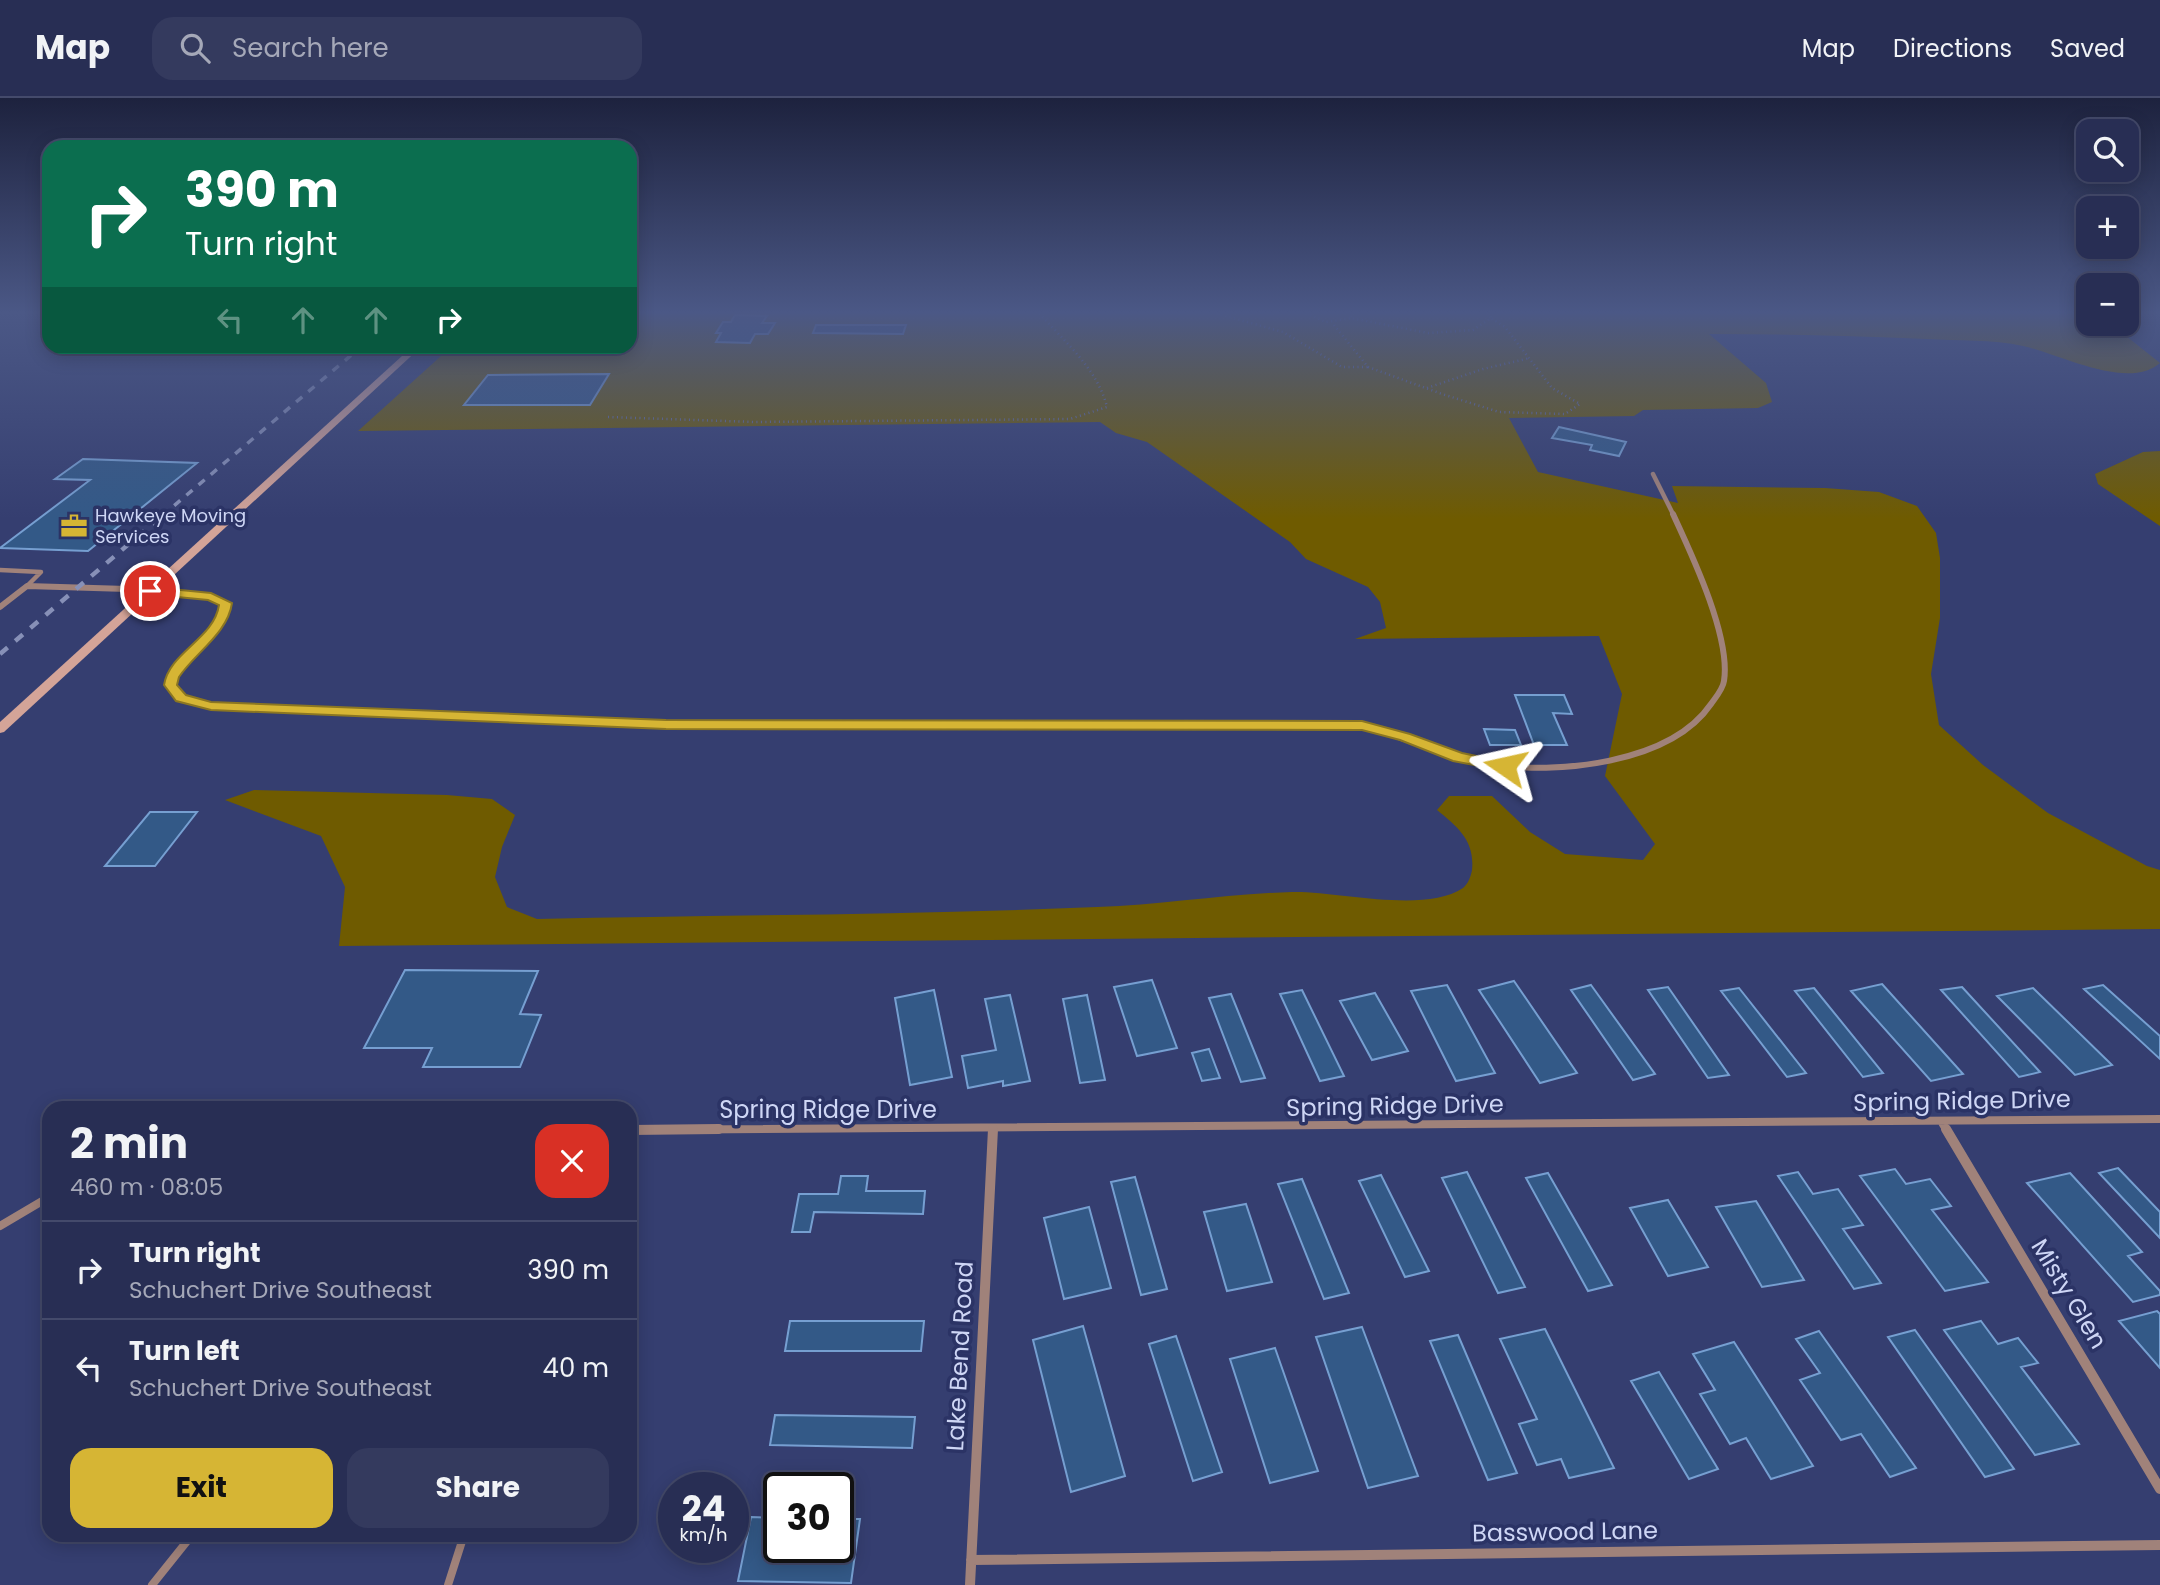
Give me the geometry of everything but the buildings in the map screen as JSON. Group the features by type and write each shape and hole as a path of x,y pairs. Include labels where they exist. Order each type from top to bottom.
{"main road":[{"path":"0,729 380,380"}],"street":[{"path":"0,607 27,586 150,591 211,597 225,603 224,613 211,632 182,663 170,685 181,698 211,706 666,724 1362,725 1459,757 1505,766 1558,767 1649,749 1681,735 1709,709 1725,682 1722,648 1713,614 1677,518 1653,474"},
{"name":"Spring Ridge Drive","path":"637,1130 2160,1119"},
{"name":"Misty Glen","path":"1941,1121 2160,1489"},
{"name":"Lake Bend Road","path":"970,1585 993,1129"},
{"name":"Basswood Lane","path":"971,1560 2160,1545"}],"lane":[{"path":"0,570 41,572 27,586"},
{"path":"0,1226 42,1201"},
{"path":"152,1585 186,1542"},
{"path":"448,1585 462,1542"}],"path":[{"path":"608,417 755,422 1070,419 1107,407 1107,397 1095,380"},
{"path":"1406,380 1499,412 1564,414 1580,404 1552,388 1546,380"},
{"path":"1427,388 1449,380"}],"shaded area":[{"path":"414,380 1763,380 1772,402 1758,408 1643,410 1634,416 1509,418 1538,472 1678,503 1672,486 1825,488 1879,492 1917,506 1936,533 1940,558 1940,618 1931,674 1939,725 1983,765 2048,813 2147,866 2160,870 2160,929 339,946 345,887 321,836 225,800 254,790 447,795 492,799 515,815 502,847 495,877 507,907 537,919 1027,910 1121,906 1292,892 1380,899 1426,899 1446,896 1463,888 1472,872 1471,851 1464,835 1437,810 1449,796 1492,796 1530,832 1565,854 1643,860 1655,844 1605,776 1622,694 1599,636 1355,639 1386,628 1380,602 1368,587 1306,559 1290,542 1147,442 1116,433 1100,422 358,431"},
{"path":"2160,451 2160,526 2098,484 2095,474 2143,452"}],"railway":[{"path":"162,516 322,380"},
{"path":"0,654 164,514"}],"place":[{"name":"Hawkeye Moving Services","path":"74,526"}],"route":[{"path":"150,591 211,597 225,603 224,613 211,632 182,663 170,685 181,698 211,706 343,709 592,723 1362,725 1459,757 1505,766"}]}
